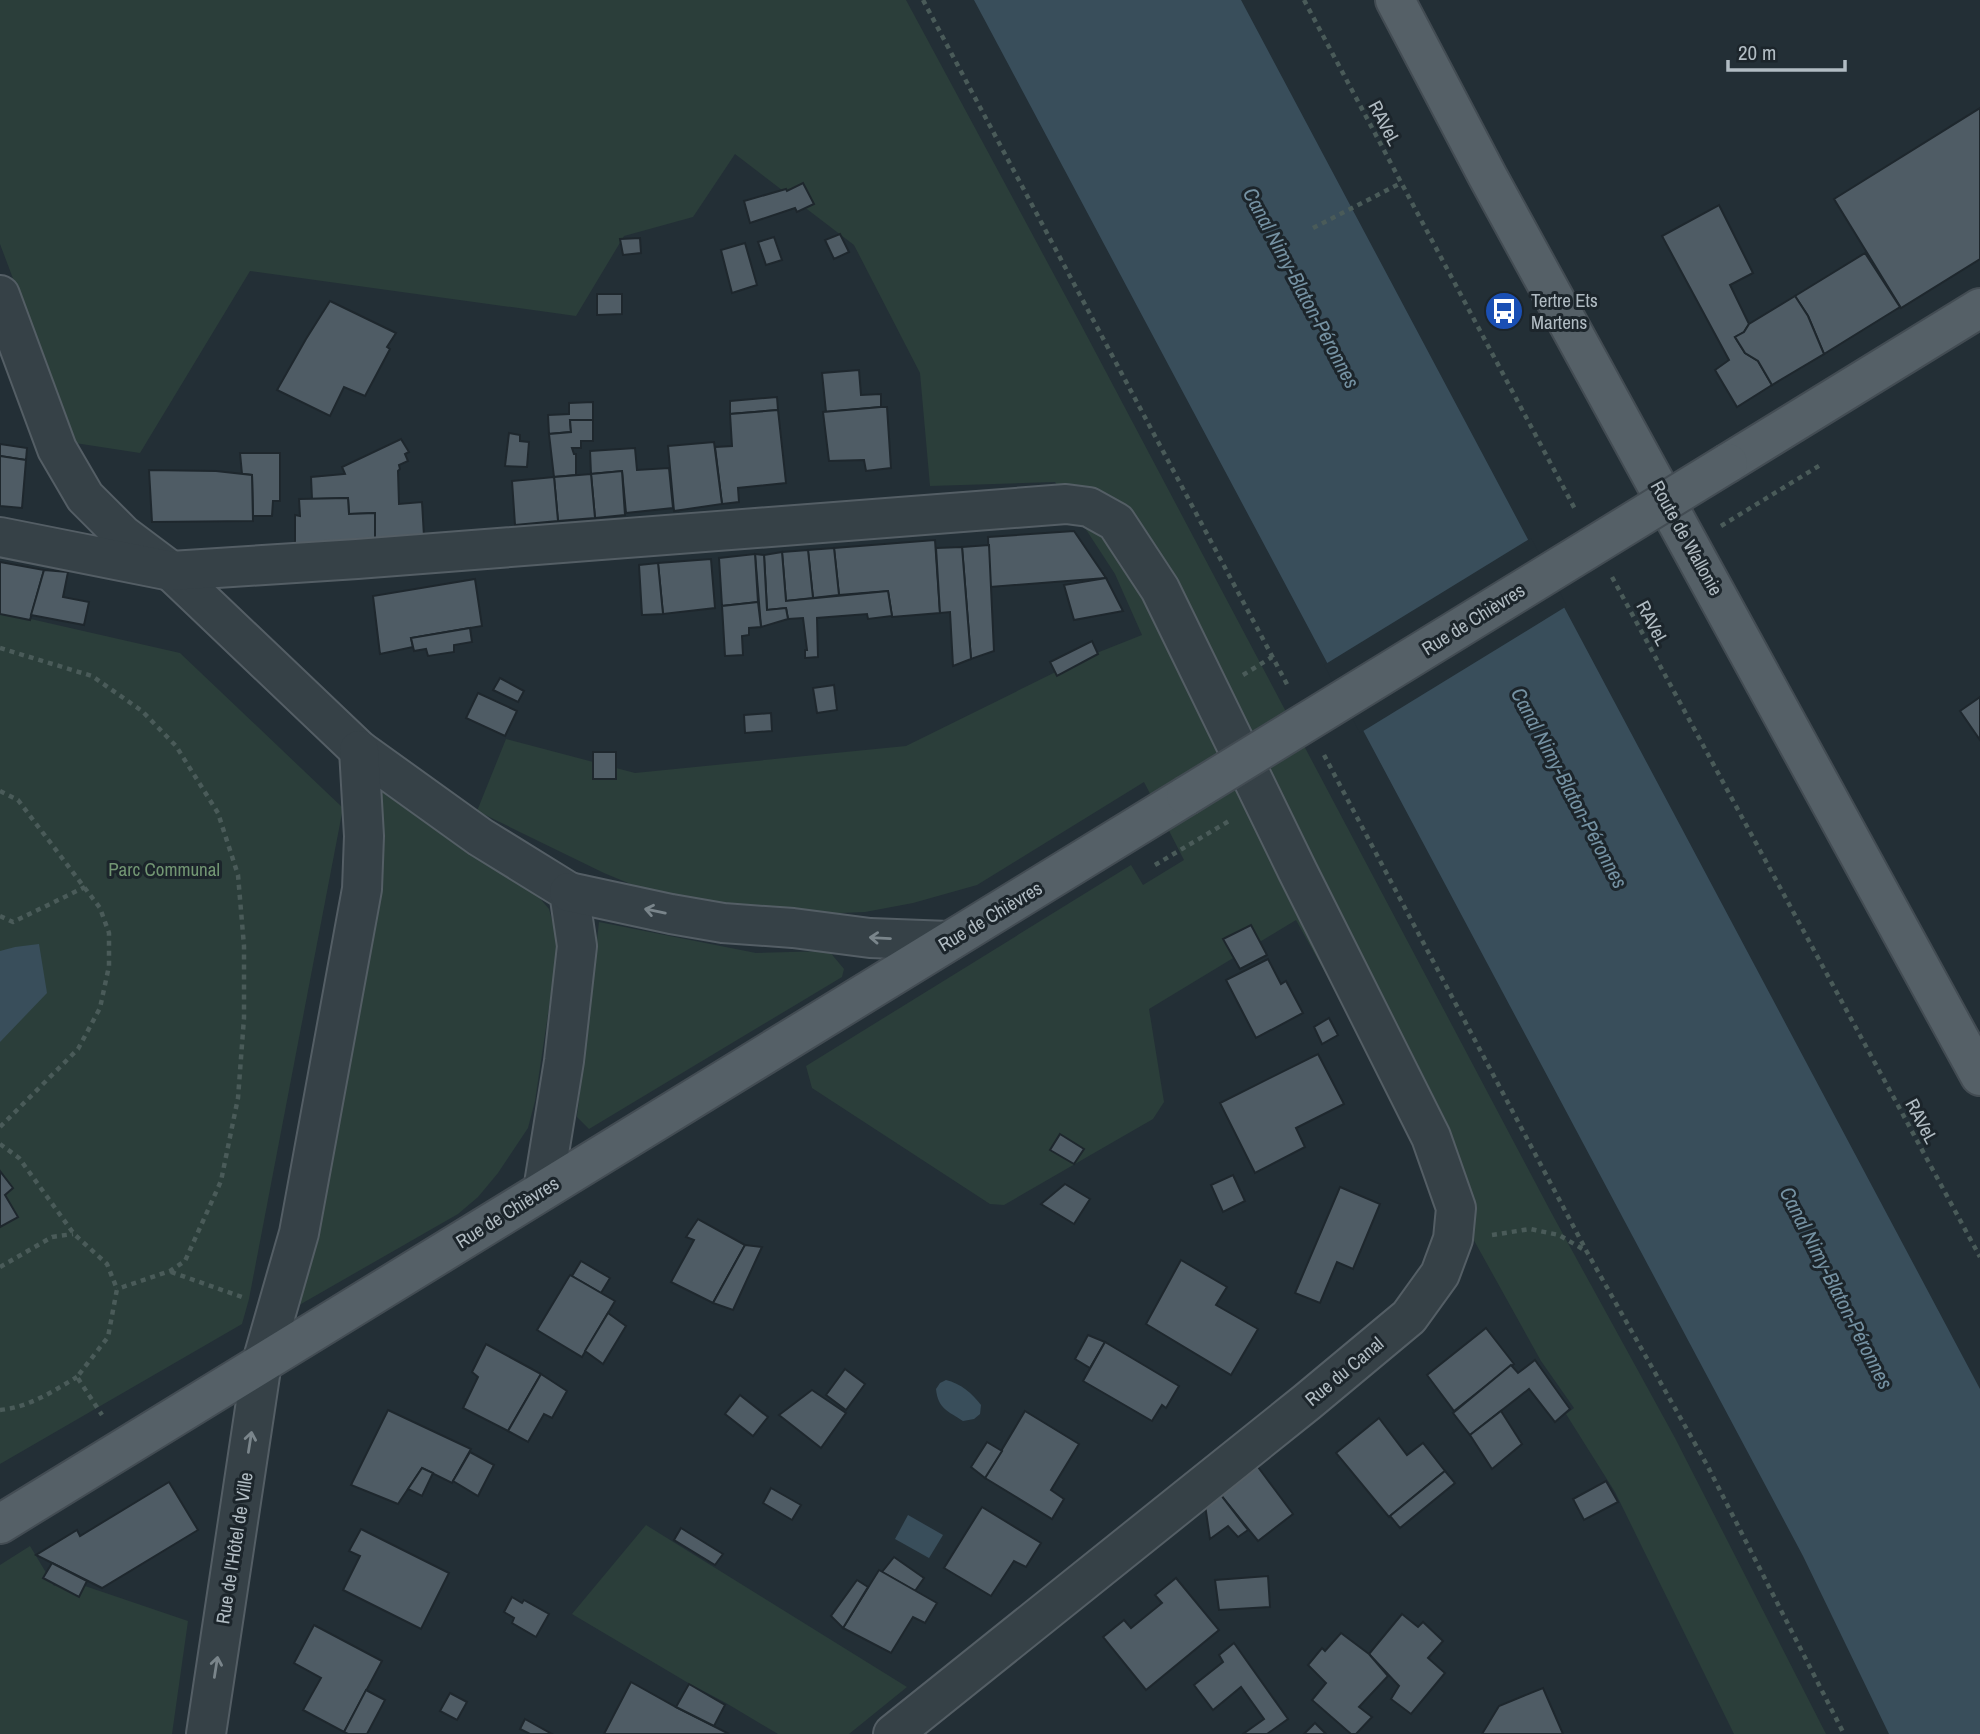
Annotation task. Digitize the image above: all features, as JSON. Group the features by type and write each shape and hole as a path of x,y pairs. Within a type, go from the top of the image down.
{"main road":[{"name":"Route de Wallonie","path":"1395,0 1488,177 1980,1076"},
{"name":"Rue de Chièvres","path":"0,1524 1980,308"}],"street":[{"path":"0,295 57,449 85,496 123,536 171,571 359,750 480,837 569,892 723,923 793,928 870,938 948,941"},
{"name":"Rue du Canal","path":"0,537 171,571 1066,504 1089,507 1116,522 1160,589 1431,1137 1456,1208 1453,1239 1440,1274 1409,1317 893,1734"},
{"name":"Rue de l'Hôtel de Ville","path":"206,1734 262,1362 299,1233 362,889 364,836 359,750"},
{"path":"543,1190 564,1061 577,946 569,892"}],"path":[{"path":"923,0 1292,693"},
{"name":"RAVeL","path":"1304,0 1579,516"},
{"path":"1313,228 1401,183"},
{"path":"1690,545 1822,464"},
{"name":"RAVeL","path":"1612,577 1980,1257"},
{"path":"0,648 92,676 142,711 176,746 218,813 238,876 244,946 244,1018 238,1098 221,1181 185,1261 170,1271 117,1289"},
{"path":"1324,754 1587,1252 1707,1465 1844,1734"},
{"path":"0,791 18,800 100,908 108,933 109,966 100,1008 78,1049 0,1127"},
{"path":"1161,862 1219,828"},
{"path":"0,916 13,922 85,887"},
{"path":"0,1144 19,1158 74,1234 107,1264 117,1289 108,1337 77,1377 45,1396 16,1408 0,1410"},
{"path":"1483,1236 1530,1229 1559,1235 1587,1252"},
{"path":"0,1267 52,1237 74,1234"},
{"path":"170,1271 278,1308"},
{"path":"77,1377 123,1448"}],"green space":[{"path":"0,0 906,0 1552,1214 1675,1438 1826,1734 1734,1734 1615,1492 1566,1414 1574,1408 1541,1361 1296,920 1149,1009 1164,1102 1153,1119 1004,1205 990,1204 812,1088 806,1066 1131,865 1143,885 1184,860 1144,782 977,885 913,903 865,912 817,914 664,898 604,873 477,811 506,739 635,773 906,746 1084,658 1142,635 1115,574 1055,482 930,486 920,373 854,245 735,154 693,217 624,236 576,316 250,271 140,453 75,443 0,244"},
{"name":"Parc Communal","path":"0,612 180,653 343,808 242,1324 0,1464"},
{"path":"369,780 532,889 549,909 557,954 535,1101 528,1128 498,1173 478,1197 458,1214 294,1308"},
{"path":"599,922 756,953 829,951 844,969 842,977 589,1129 577,1117"},
{"path":"646,1525 907,1687 849,1734 778,1734 572,1614"},
{"path":"30,1546 54,1586 77,1573 85,1586 188,1621 172,1734 0,1734 0,1565"}],"water":[{"name":"Canal Nimy-Blaton-Péronnes","path":"974,0 1241,0 1980,1389 1980,1734 1889,1734 1803,1556"},
{"path":"39,944 47,993 0,1042 0,951"},
{"path":"946,1380 961,1386 974,1397 981,1405 980,1414 974,1419 963,1421 945,1409 939,1401 936,1389"},
{"path":"908,1515 943,1535 929,1558 895,1539"}],"pier":[{"path":"1531,538 1567,606 1360,733 1324,665"}],"building":[{"path":"1980,108 1980,259 1901,308 1834,199"},
{"path":"803,183 814,204 797,212 795,208 750,223 744,201 786,189 787,191"},
{"path":"1719,205 1753,273 1730,285 1749,324 1744,332 1735,337 1745,353 1758,361 1772,385 1737,407 1715,370 1729,360 1662,236"},
{"path":"840,234 849,252 834,259 825,240"},
{"path":"774,237 782,260 766,265 758,242"},
{"path":"640,238 641,253 623,255 620,239"},
{"path":"745,243 757,285 732,293 721,250"},
{"path":"1865,253 1900,307 1824,354 1808,316 1795,296"},
{"path":"597,294 622,294 622,314 597,315"},
{"path":"1795,296 1808,316 1824,354 1772,385 1758,361 1745,353 1735,337 1744,332 1749,324"},
{"path":"330,301 396,333 365,396 344,387 330,416 277,390"},
{"path":"859,370 861,395 881,394 881,407 826,412 822,373"},
{"path":"777,397 778,410 730,414 730,401"},
{"path":"593,402 593,420 570,420 571,432 549,434 548,415 569,414 569,403"},
{"path":"887,407 891,468 866,471 864,460 829,461 823,412"},
{"path":"778,410 786,483 738,488 739,502 722,504 715,447 732,446 730,414"},
{"path":"570,420 593,420 593,441 581,441 581,448 572,448 576,454 576,475 554,477 549,434 571,432"},
{"path":"509,433 520,435 520,441 529,442 527,467 505,466"},
{"path":"401,439 409,452 405,454 408,461 399,465 399,504 422,502 424,536 375,542 375,513 349,514 348,498 312,499 311,477 345,474 342,467"},
{"path":"714,442 722,504 674,511 668,446"},
{"path":"0,444 27,448 26,460 0,456"},
{"path":"635,448 637,470 669,468 673,508 626,513 622,471 591,474 590,451"},
{"path":"240,453 280,453 280,501 273,501 272,516 253,516 252,475 242,474"},
{"path":"0,456 26,460 22,508 0,506"},
{"path":"149,470 216,471 252,475 253,521 152,522"},
{"path":"622,471 625,515 595,518 591,474"},
{"path":"591,474 595,518 558,521 554,477"},
{"path":"554,477 558,521 515,525 512,481"},
{"path":"348,498 349,514 375,513 375,542 295,546 295,515 300,516 299,499"},
{"path":"1074,531 1106,578 990,587 988,537"},
{"path":"935,540 940,613 892,617 888,591 839,595 834,548"},
{"path":"989,545 994,651 971,659 962,547"},
{"path":"962,547 971,659 953,666 950,612 940,613 936,548"},
{"path":"834,548 839,595 813,598 808,550"},
{"path":"808,550 813,598 786,601 782,552"},
{"path":"782,552 786,601 888,591 892,616 868,619 867,614 817,618 818,657 805,658 807,650 803,618 788,619 786,608 767,610 764,555"},
{"path":"755,554 764,555 767,610 786,608 788,619 761,627"},
{"path":"755,554 758,602 722,606 719,558"},
{"path":"711,559 715,608 663,614 658,563"},
{"path":"0,562 44,570 30,620 0,614"},
{"path":"658,563 663,614 642,615 639,565"},
{"path":"44,570 68,572 63,597 89,602 84,625 31,615"},
{"path":"1106,578 1123,611 1074,620 1064,585"},
{"path":"475,579 482,626 411,638 413,647 380,654 373,596"},
{"path":"758,602 761,627 749,628 749,635 742,636 743,655 725,656 722,606"},
{"path":"470,628 472,642 454,645 454,652 428,656 426,649 414,651 411,638"},
{"path":"1092,641 1098,654 1057,676 1050,662"},
{"path":"500,678 524,691 518,702 493,690"},
{"path":"834,685 837,710 817,713 813,688"},
{"path":"478,693 517,711 505,736 466,718"},
{"path":"1980,697 1980,740 1960,711"},
{"path":"771,713 772,731 745,733 744,715"},
{"path":"593,752 616,752 616,779 593,779"},
{"path":"1251,925 1267,955 1240,969 1223,939"},
{"path":"1268,959 1281,984 1286,981 1303,1013 1256,1038 1226,980"},
{"path":"1329,1018 1338,1035 1322,1044 1314,1027"},
{"path":"1318,1054 1344,1104 1296,1128 1305,1147 1255,1173 1220,1103"},
{"path":"1060,1134 1084,1149 1074,1164 1050,1150"},
{"path":"0,1171 13,1188 5,1195 18,1217 0,1227"},
{"path":"1233,1175 1245,1201 1223,1212 1211,1185"},
{"path":"1065,1184 1090,1199 1074,1224 1041,1204"},
{"path":"1340,1187 1380,1204 1353,1269 1337,1262 1320,1303 1295,1293"},
{"path":"698,1219 745,1245 713,1303 671,1282 694,1240 686,1237"},
{"path":"745,1245 762,1247 733,1310 713,1303"},
{"path":"1181,1260 1227,1287 1216,1305 1258,1329 1231,1375 1146,1324"},
{"path":"581,1261 610,1278 601,1293 572,1276"},
{"path":"570,1275 615,1301 582,1357 537,1330"},
{"path":"608,1313 626,1326 603,1364 585,1351"},
{"path":"1486,1328 1514,1364 1454,1411 1427,1375"},
{"path":"1088,1335 1105,1342 1090,1368 1075,1359"},
{"path":"1105,1342 1179,1386 1166,1408 1162,1405 1152,1421 1083,1381"},
{"path":"486,1344 541,1374 508,1431 463,1408 478,1377 472,1372"},
{"path":"1535,1360 1570,1409 1555,1422 1529,1389 1470,1435 1453,1413 1511,1365 1518,1373"},
{"path":"845,1369 865,1384 846,1410 826,1395"},
{"path":"541,1374 567,1391 552,1418 544,1414 528,1442 508,1431"},
{"path":"812,1390 846,1413 821,1448 779,1415"},
{"path":"740,1395 768,1417 753,1436 725,1414"},
{"path":"388,1410 471,1449 452,1483 422,1468 398,1504 351,1485"},
{"path":"1025,1411 1079,1444 1051,1490 1064,1499 1052,1519 985,1478"},
{"path":"1501,1411 1522,1444 1492,1469 1470,1435"},
{"path":"1379,1418 1407,1455 1423,1443 1445,1471 1389,1517 1336,1453"},
{"path":"987,1442 1002,1451 985,1478 971,1467"},
{"path":"470,1452 494,1465 478,1496 453,1481"},
{"path":"1255,1463 1293,1514 1258,1541 1220,1494"},
{"path":"422,1468 433,1473 422,1496 408,1489"},
{"path":"1445,1471 1455,1483 1400,1528 1390,1516"},
{"path":"1606,1481 1618,1502 1584,1520 1573,1499"},
{"path":"169,1482 198,1530 102,1588 36,1555 77,1530 80,1536"},
{"path":"771,1488 801,1505 792,1520 763,1503"},
{"path":"1220,1494 1248,1530 1238,1537 1228,1526 1210,1539 1205,1505"},
{"path":"982,1507 1041,1543 1026,1567 1014,1561 991,1596 944,1568"},
{"path":"681,1528 723,1554 715,1565 674,1540"},
{"path":"361,1529 449,1573 421,1629 343,1590 360,1556 349,1551"},
{"path":"894,1557 924,1578 915,1591 882,1572"},
{"path":"52,1563 87,1581 79,1597 43,1578"},
{"path":"879,1570 937,1603 925,1623 913,1617 891,1653 843,1628"},
{"path":"1268,1576 1270,1607 1219,1610 1215,1580"},
{"path":"1176,1578 1219,1630 1146,1690 1103,1637 1124,1620 1131,1628 1162,1603 1155,1595"},
{"path":"857,1580 868,1587 843,1628 831,1616"},
{"path":"512,1597 522,1603 524,1600 549,1614 536,1637 512,1623 514,1618 504,1612"},
{"path":"1402,1614 1418,1627 1423,1622 1443,1641 1428,1658 1445,1673 1411,1714 1391,1699 1399,1686 1369,1654"},
{"path":"314,1625 382,1661 344,1732 303,1710 321,1678 294,1663"},
{"path":"1341,1633 1369,1654 1388,1676 1359,1707 1372,1717 1356,1734 1351,1734 1312,1700 1326,1683 1308,1665 1322,1648 1325,1651"},
{"path":"1234,1643 1288,1719 1267,1734 1243,1734 1264,1719 1241,1687 1213,1710 1194,1685 1223,1662 1219,1655"},
{"path":"631,1682 676,1707 729,1734 604,1734"},
{"path":"689,1684 725,1705 714,1726 676,1707"},
{"path":"1543,1688 1563,1734 1482,1734 1499,1706"},
{"path":"366,1690 385,1700 367,1734 348,1734 344,1732"},
{"path":"450,1693 467,1702 457,1720 440,1711"},
{"path":"525,1719 552,1734 530,1734 520,1729"},
{"path":"1315,1723 1326,1734 1304,1734"}],"place":[{"name":"Tertre Ets Martens","path":"1504,311"}]}
